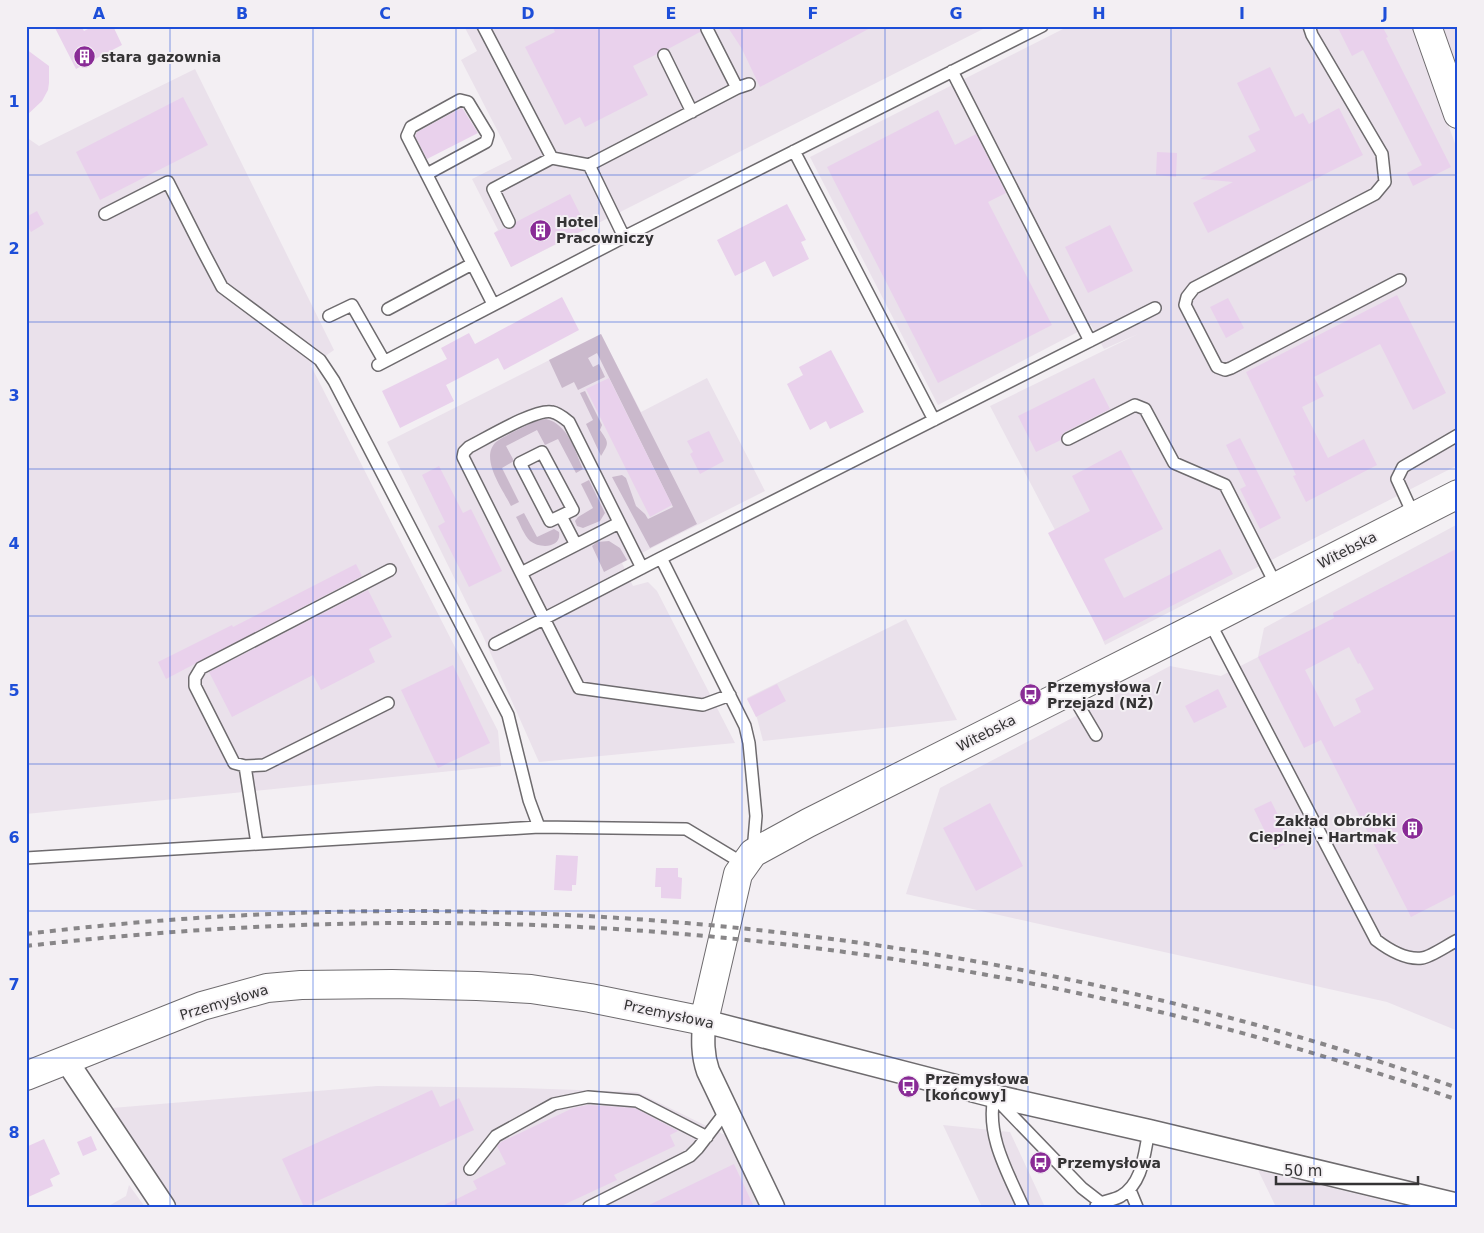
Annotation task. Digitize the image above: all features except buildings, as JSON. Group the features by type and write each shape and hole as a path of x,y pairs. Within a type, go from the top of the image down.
{"street":[{"path":"1427,26 1458,114"},
{"name":"Witebska","path":"749,858 808,823 1209,622 1458,494"},
{"path":"749,858 738,874 704,1021 702,1042 704,1060 708,1071 772,1207"},
{"name":"Przemysłowa","path":"26,1076 202,1006 267,988 300,985 402,984 531,989 590,998 704,1021 994,1096 1458,1205"},
{"path":"66,1060 164,1207"}],"lane":[{"path":"483,26 552,158"},
{"path":"329,316 352,305 381,363 624,237 1042,26"},
{"path":"1309,26 1312,35 1382,154 1384,182 1375,194 1194,288 1187,297 1185,305 1217,367 1225,370 1400,280"},
{"path":"706,29 736,88"},
{"path":"664,55 692,112"},
{"path":"952,71 1090,341"},
{"path":"509,222 492,190 552,158 589,165 736,88 749,84"},
{"path":"427,174 486,142 488,135 468,102 460,100 411,127 407,136 493,304"},
{"path":"794,151 934,420"},
{"path":"589,165 624,237"},
{"path":"105,214 168,182 202,251 222,286 320,360 334,381 508,715 530,800 540,827"},
{"path":"388,309 472,264"},
{"path":"495,644 1155,308"},
{"path":"1068,439 1135,405 1145,409 1174,463 1225,485 1277,587"},
{"path":"642,568 569,422 552,412 536,413 469,447 464,452 464,457 578,688 703,705 730,695"},
{"path":"1414,516 1397,479 1403,467 1458,435"},
{"path":"542,452 572,510 561,516 550,521 520,463 542,452"},
{"path":"561,516 576,544"},
{"path":"521,574 619,523"},
{"path":"26,858 540,827 686,829 749,858 756,816 749,743 745,726 661,558"},
{"path":"388,703 264,764 245,766 234,763 195,686 197,673 201,668 390,570"},
{"path":"1209,622 1376,940 1388,949 1403,956 1423,958 1458,940"},
{"path":"1070,691 1096,735"},
{"path":"245,766 257,844"},
{"path":"470,1169 496,1136 554,1104 588,1096 637,1101 707,1137"},
{"path":"994,1096 1097,1204 1111,1201 1130,1190 1137,1180 1142,1166 1149,1131"},
{"path":"994,1096 991,1110 992,1130 996,1148 1023,1207"},
{"path":"589,1207 690,1156 727,1110"},
{"path":"1130,1190 1137,1207"}],"shaded area":[{"path":"464,26 989,26 511,267 494,233 498,230 472,179 512,159 461,60 477,51"},
{"path":"1069,26 1413,26 1458,152 1458,465 1105,645 1055,530 990,406 1138,334 1104,349 1091,325 938,405 810,157"},
{"path":"1442,26 1458,26 1458,70"},
{"path":"195,69 334,350 311,366 498,731 501,766 26,814 26,137 39,146"},
{"path":"601,334 641,412 707,378 765,491 622,563 633,586 648,582 657,591 735,743 539,762 482,634 387,442"},
{"path":"601,334 697,524 650,548 612,477 622,475 626,478 636,506 648,519 673,507 597,353 588,358 593,367 599,364 605,377 578,390 574,382 562,388 549,360"},
{"path":"585,391 602,425 600,430 607,442 601,456 586,424 593,420 580,393"},
{"path":"546,419 560,426 565,432 574,447 583,469 576,473 558,439 545,445 537,430 506,446 514,461 502,468 519,502 511,506 494,474 491,465 491,449 496,442 513,432 534,422"},
{"path":"589,480 605,513 600,521 583,528 577,526 575,521 593,508 581,484"},
{"path":"524,513 537,537 554,529 559,532 557,541 549,546 544,546 530,541 516,517"},
{"path":"1458,524 1458,1031 1387,1002 906,894 940,788 1170,666 1221,676 1258,657 1264,628"},
{"path":"609,541 620,548 627,560 604,572 592,546 597,542"},
{"path":"906,619 957,720 763,741 757,718 747,698"},
{"path":"377,1086 637,1092 729,1137 762,1207 178,1207 112,1108"},
{"path":"943,1125 1010,1132 1045,1207 982,1207"},
{"path":"1258,1170 1390,1202 1411,1207 1276,1207"},
{"path":"129,1185 145,1207 107,1207 126,1196"}],"railway":[{"path":"26,934 206,917 387,911 569,915 751,929 931,954 1110,988 1285,1033 1458,1088"},
{"path":"26,946 182,931 389,923 570,927 700,935 828,950 957,969 1084,994 1210,1025 1335,1060 1458,1100"}],"place":[{"name":"stara gazownia","path":"85,57"},
{"name":"Hotel Pracowniczy","path":"540,230"},
{"name":"Przemysłowa / Przejazd (NŻ)","path":"1031,695"},
{"name":"Zakład Obróbki Cieplnej - Hartmak","path":"1412,829"},
{"name":"Przemysłowa [końcowy]","path":"909,1087"},
{"name":"Przemysłowa","path":"1041,1163"}]}
